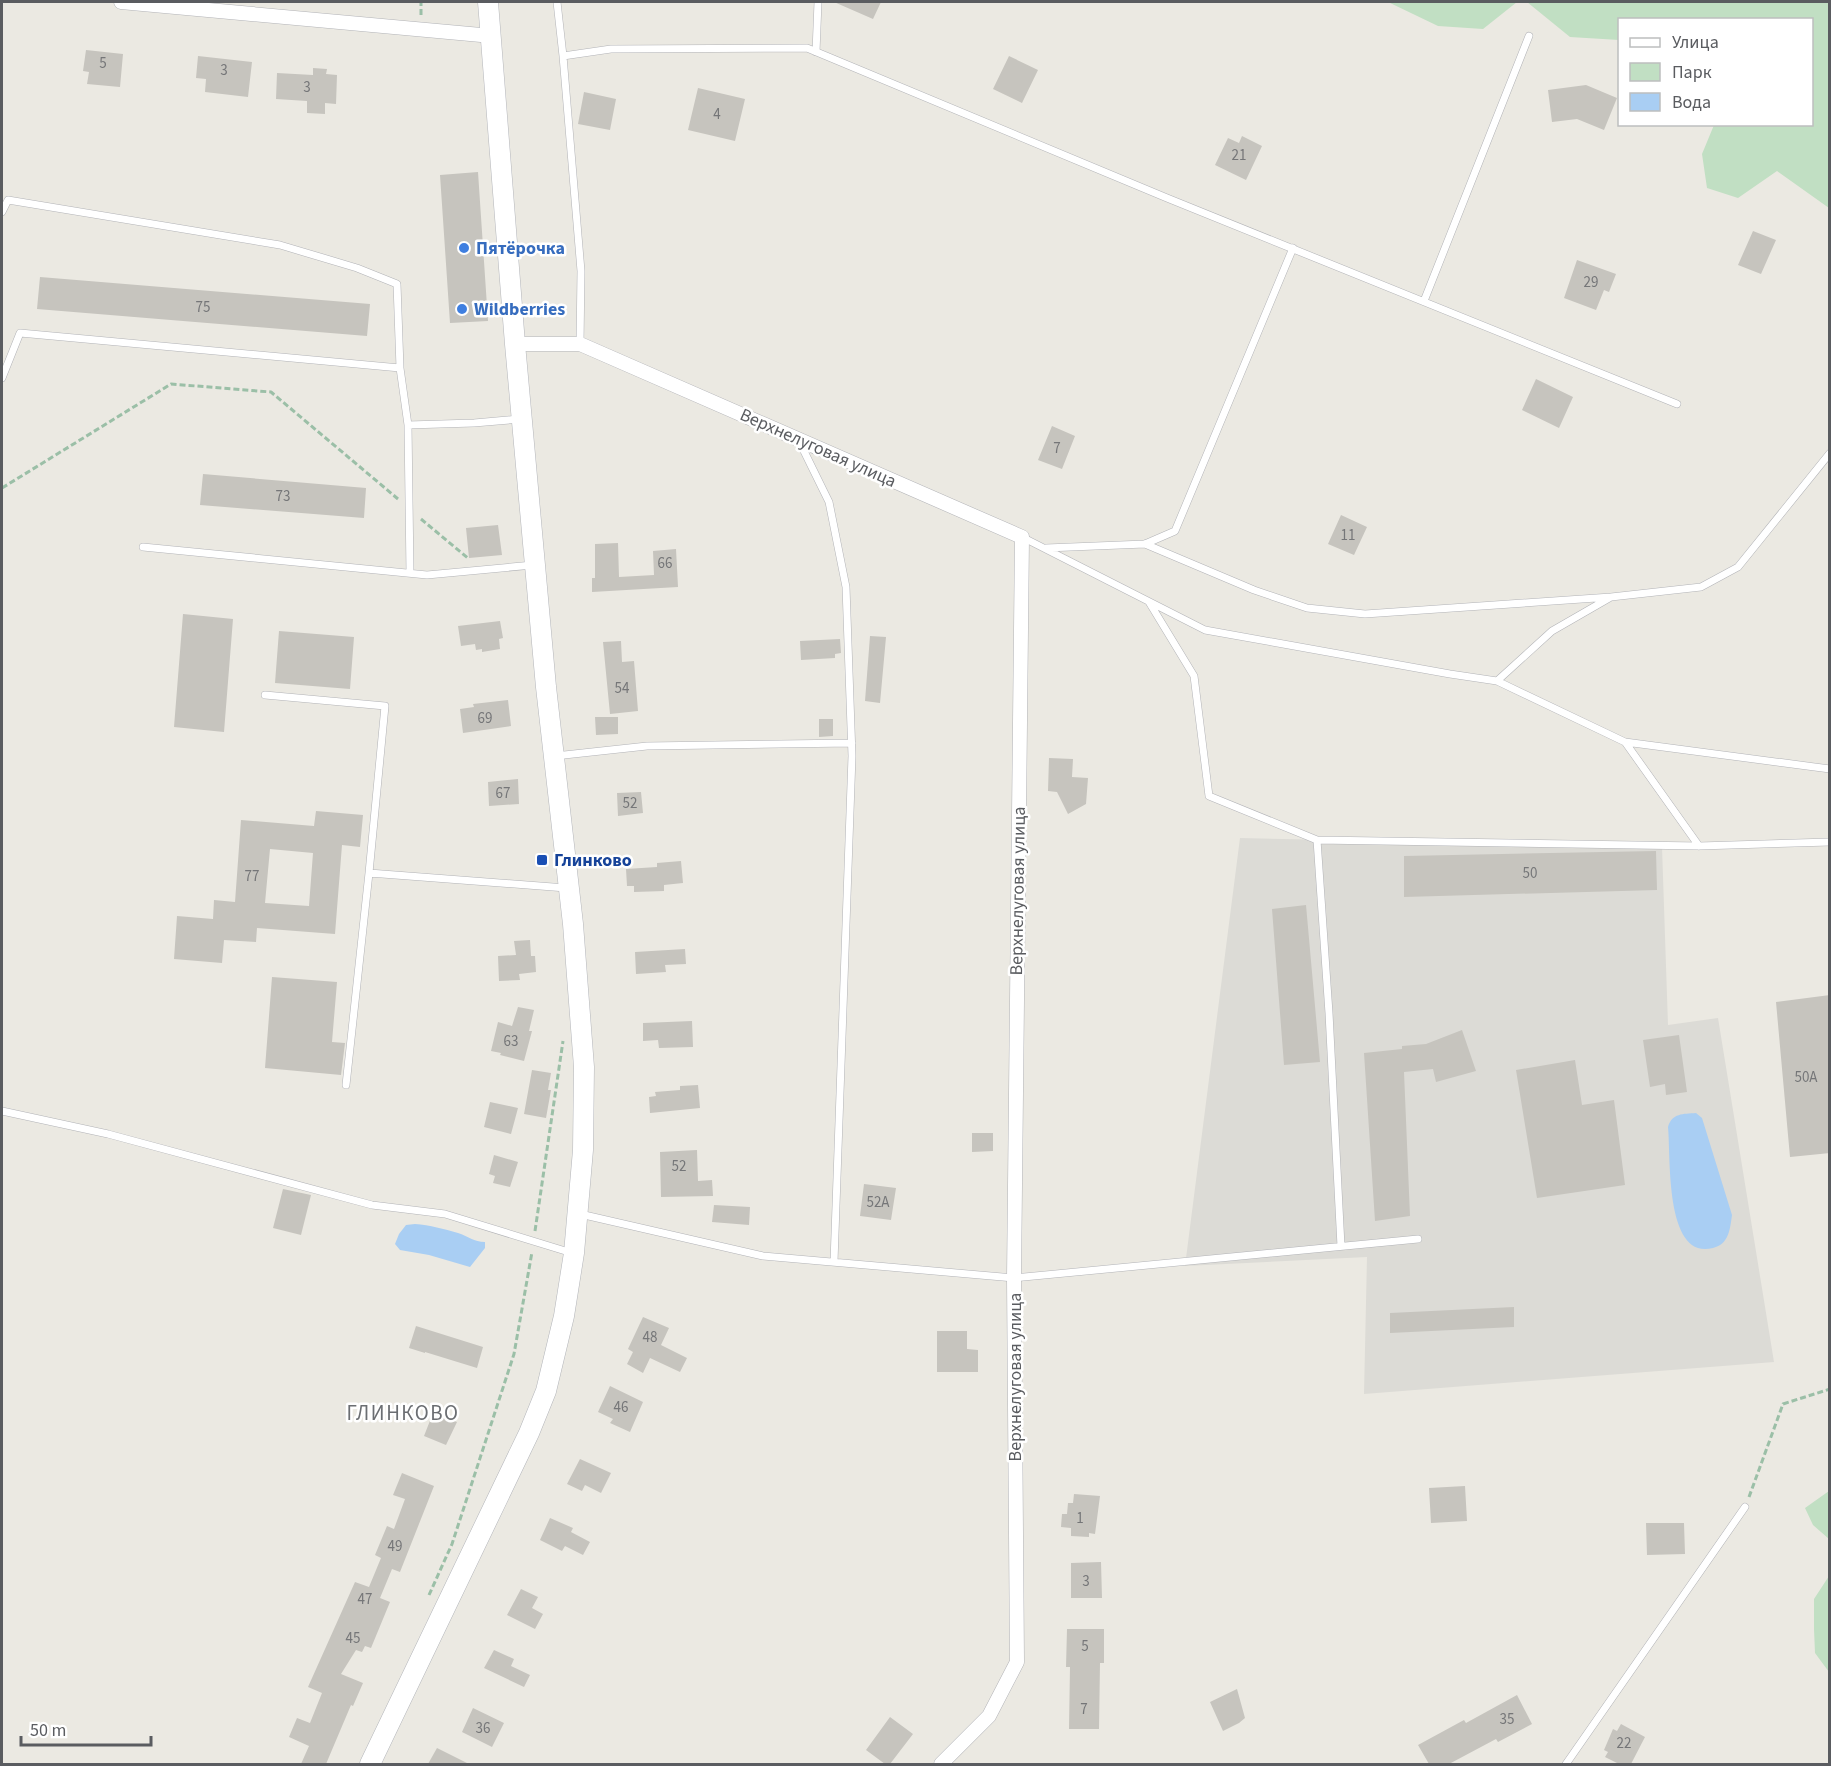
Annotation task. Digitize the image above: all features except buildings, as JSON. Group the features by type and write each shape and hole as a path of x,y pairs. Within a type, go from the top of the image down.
{"main road":[{"path":"370,1764 529,1433 546,1391 564,1316 574,1253 583,1150 584,1067 573,924 546,687 515,344 488,2"}],"street":[{"path":"122,2 492,36"},
{"name":"Верхнелуговая улица","path":"515,344 580,344 1022,537 1014,1278 1017,1662 989,1716 941,1764"}],"lane":[{"path":"557,2 581,271 580,344"},
{"path":"816,52 818,2"},
{"path":"1424,301 1529,36"},
{"path":"563,56 611,49 807,48 1677,404"},
{"path":"2,212 5,200 280,245 357,268 398,284 400,368 408,424 410,573"},
{"path":"1044,548 1145,544 1175,531 1293,248"},
{"path":"2,378 20,333 400,368"},
{"path":"408,424 474,423 523,419"},
{"path":"797,439 829,502 846,587 852,743 834,1262"},
{"path":"1145,544 1254,590 1307,608 1365,614 1611,597 1701,587 1738,567 1830,453"},
{"path":"1022,537 1205,630 1497,681 1625,742 1830,769"},
{"path":"143,547 427,575 536,565"},
{"path":"1497,681 1552,631 1611,597"},
{"path":"1149,601 1194,676 1209,796 1317,840 1699,846 1830,842"},
{"path":"265,695 385,706 346,1085"},
{"path":"1625,742 1699,846"},
{"path":"555,756 647,746 852,743"},
{"path":"1317,840 1341,1246"},
{"path":"369,873 569,889"},
{"path":"2,1111 108,1134 372,1205 445,1214 574,1253"},
{"path":"577,1213 763,1256 1014,1278 1418,1239"},
{"path":"1566,1764 1745,1507"}],"path":[{"path":"2,488 171,384 270,392 482,570"},
{"path":"428,1596 452,1544 514,1354 534,1241 564,1034"},
{"path":"1745,1507 1783,1404 1830,1389"}],"shaded area":[{"path":"1240,838 1662,847 1668,1025 1718,1018 1774,1362 1364,1394 1367,1257 1185,1266"}],"green space":[{"path":"1388,2 1517,2 1483,29 1438,26"},
{"path":"1527,2 1829,2 1829,208 1777,171 1738,198 1707,188 1702,154 1714,126 1813,126 1813,18 1618,18 1618,40 1570,37"},
{"path":"1829,1491 1829,1539 1813,1525 1805,1508"},
{"path":"1829,1576 1829,1672 1815,1653 1814,1599"}],"water":[{"path":"1696,1113 1702,1118 1732,1215 1726,1239 1713,1248 1697,1248 1686,1239 1678,1223 1673,1203 1668,1127 1675,1117"},
{"path":"415,1224 462,1234 485,1242 485,1248 470,1267 429,1255 400,1250 395,1244 399,1234 406,1225"}],"place":[{"name":"Пятёрочка","path":"464,248"},
{"name":"Wildberries","path":"462,309"},
{"name":"Глинково","path":"542,860"}],"district":[{"name":"ГЛИНКОВО","path":"403,1413"}]}
